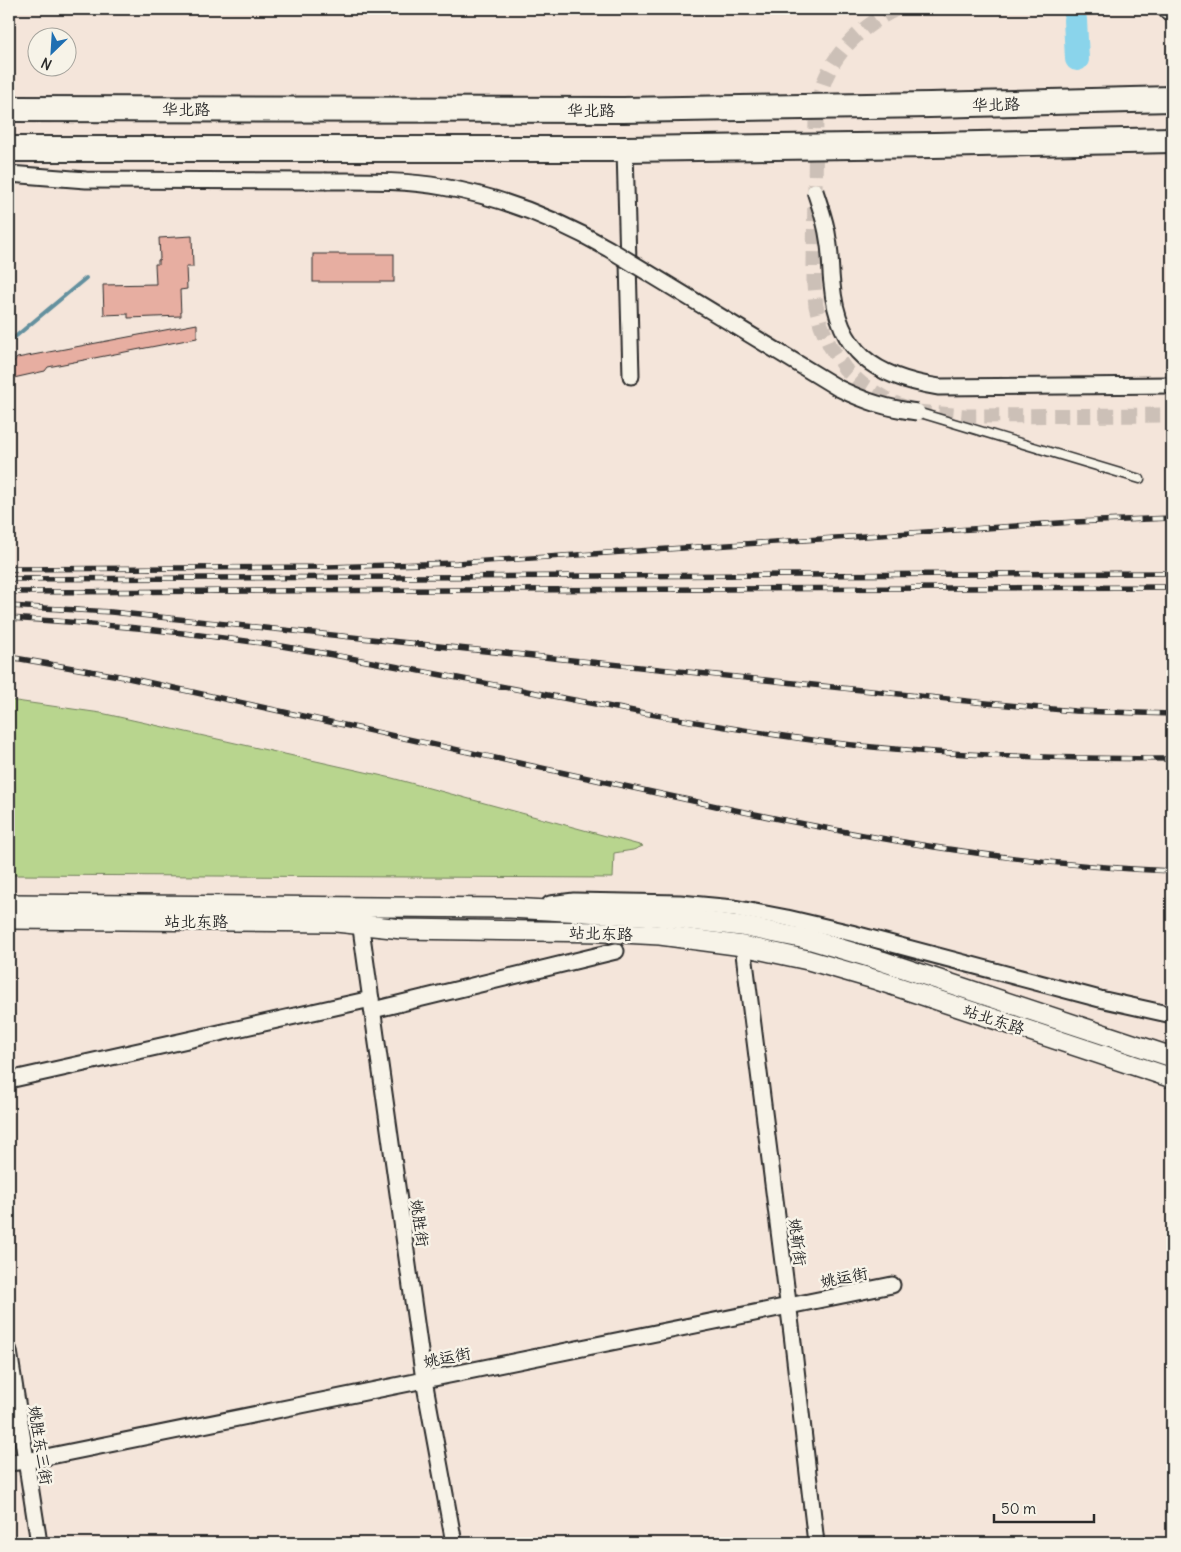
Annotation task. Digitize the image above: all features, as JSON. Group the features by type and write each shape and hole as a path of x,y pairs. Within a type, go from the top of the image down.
{"highway":[{"name":"华北路","path":"9,109 623,110 1172,100"},
{"path":"9,148 625,149 934,146 1172,140"}],"street":[{"path":"625,149 631,376"},
{"path":"9,174 86,180 384,181 442,187 472,193 536,212 602,244 838,388 862,400 889,408 917,412"},
{"path":"815,191 828,238 832,285 836,308 843,329 853,346 866,360 884,372 910,382 939,387 1172,385"},
{"path":"510,908 574,901 680,903 743,910 851,933 1100,1000 1172,1015"},
{"name":"站北东路","path":"9,904 359,916 510,908 657,916 742,926 811,940 916,972 1172,1057"},
{"name":"站北东路","path":"9,919 336,922 359,916 402,929 558,931 650,935 743,946 808,960 877,980 1172,1078"},
{"name":"姚胜街","path":"359,916 424,1380 454,1543"},
{"name":"姚靳街","path":"743,946 816,1543"},
{"path":"9,1080 372,1005 616,951"},
{"name":"姚运街","path":"9,1463 892,1285"},
{"name":"姚胜东三街","path":"9,1351 39,1543"}],"lane":[{"path":"917,412 1140,479"}],"green space":[{"path":"9,700 101,713 392,778 643,846 633,850 614,853 613,878 9,875"}],"building":[{"path":"192,236 193,267 186,267 187,289 180,290 181,316 128,318 128,314 104,315 103,285 156,284 155,264 158,264 160,259 159,238"},
{"path":"313,254 394,254 394,282 313,282"},
{"path":"197,324 197,338 48,367 45,371 9,379 9,367 17,358"}],"waterway":[{"path":"1075,20 1077,59"},
{"path":"9,342 86,278"}],"tunnel":[{"path":"896,9 873,22 843,50 828,73 819,98 817,111 814,262 816,306 821,325 830,346 845,369 863,385 889,401 917,412 965,416 1172,415"}],"railway":[{"path":"9,569 327,567 457,563 1075,522 1172,518"},
{"path":"9,579 1172,573"},
{"path":"9,592 1172,587"},
{"path":"9,606 111,612 986,703 1075,711 1172,714"},
{"path":"9,618 142,628 275,645 671,718 850,745 942,753 1172,759"},
{"path":"9,657 119,676 829,829 943,848 1057,863 1172,871"}]}
